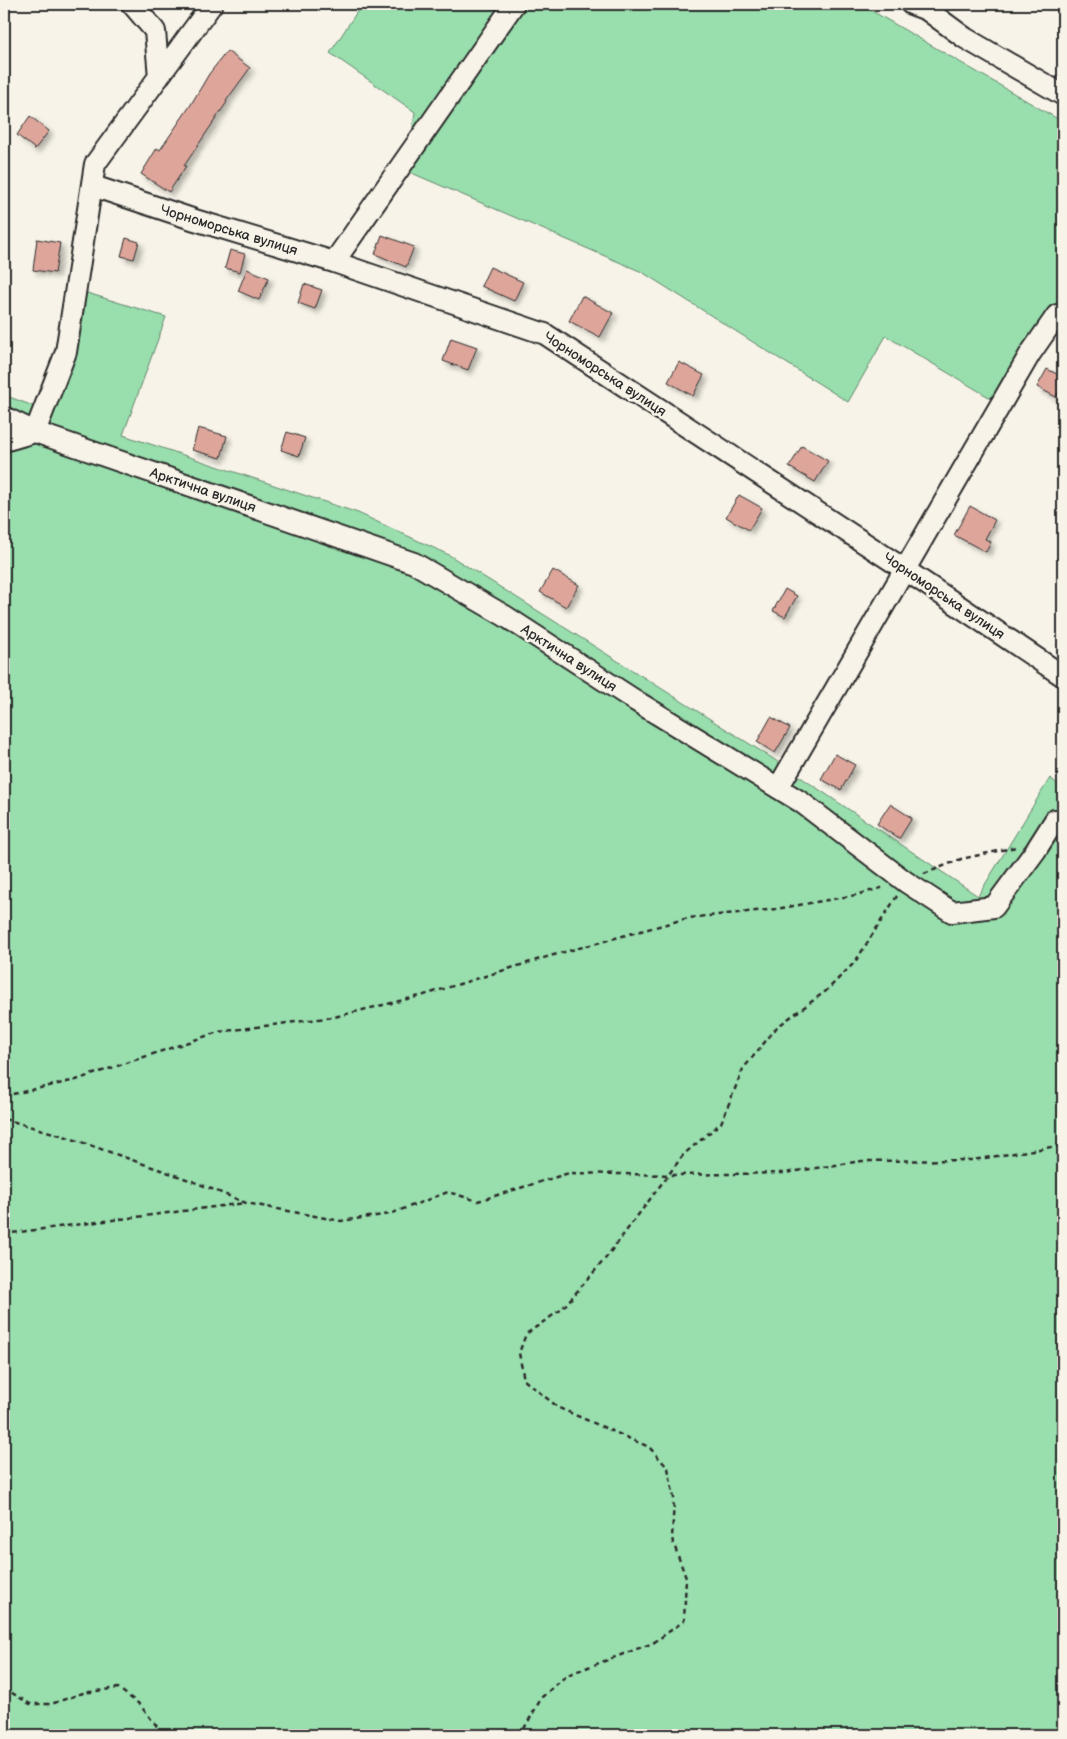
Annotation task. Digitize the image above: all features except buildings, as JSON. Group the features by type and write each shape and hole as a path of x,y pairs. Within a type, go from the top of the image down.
{"lane":[{"path":"132,4 156,31 158,77"},
{"path":"4,441 35,432 66,352 95,164 212,4"},
{"path":"334,262 514,4"},
{"path":"910,4 927,10 965,38 1063,95"},
{"name":"Чорноморська вулиця","path":"93,186 195,220 334,262 545,334 904,569 1063,676"},
{"path":"778,788 1030,354 1061,312"},
{"name":"Арктична вулиця","path":"4,417 35,432 414,563 504,616 636,701 801,802 906,882 952,912 994,907 1060,815"}],"path":[{"path":"4,1096 76,1080 218,1032 334,1016 424,995 550,956 688,918 785,907 856,895 906,882 961,860 1040,842"},
{"path":"518,1735 521,1734 542,1697 567,1675 653,1643 684,1621 686,1578 672,1539 674,1498 668,1468 649,1447 559,1408 524,1380 519,1353 526,1334 562,1310 605,1260 684,1154 721,1123 743,1070 776,1027 826,992 855,962 906,882"},
{"path":"4,1119 64,1136 192,1180 246,1203 341,1221 390,1214 448,1192 478,1201 569,1173 668,1175 784,1173 862,1161 973,1160 1063,1145"},
{"path":"4,1234 246,1203"},
{"path":"4,1688 30,1704 52,1704 82,1693 118,1688 139,1704 164,1735"}],"green space":[{"path":"362,4 860,4 1063,122 1063,312 1009,409 886,336 848,402 642,272 407,171 415,112 330,53"},
{"path":"84,292 166,317 123,435 358,513 449,555 772,758 978,896 1050,778 1063,788 1063,1735 4,1735 4,395 36,407"}]}
